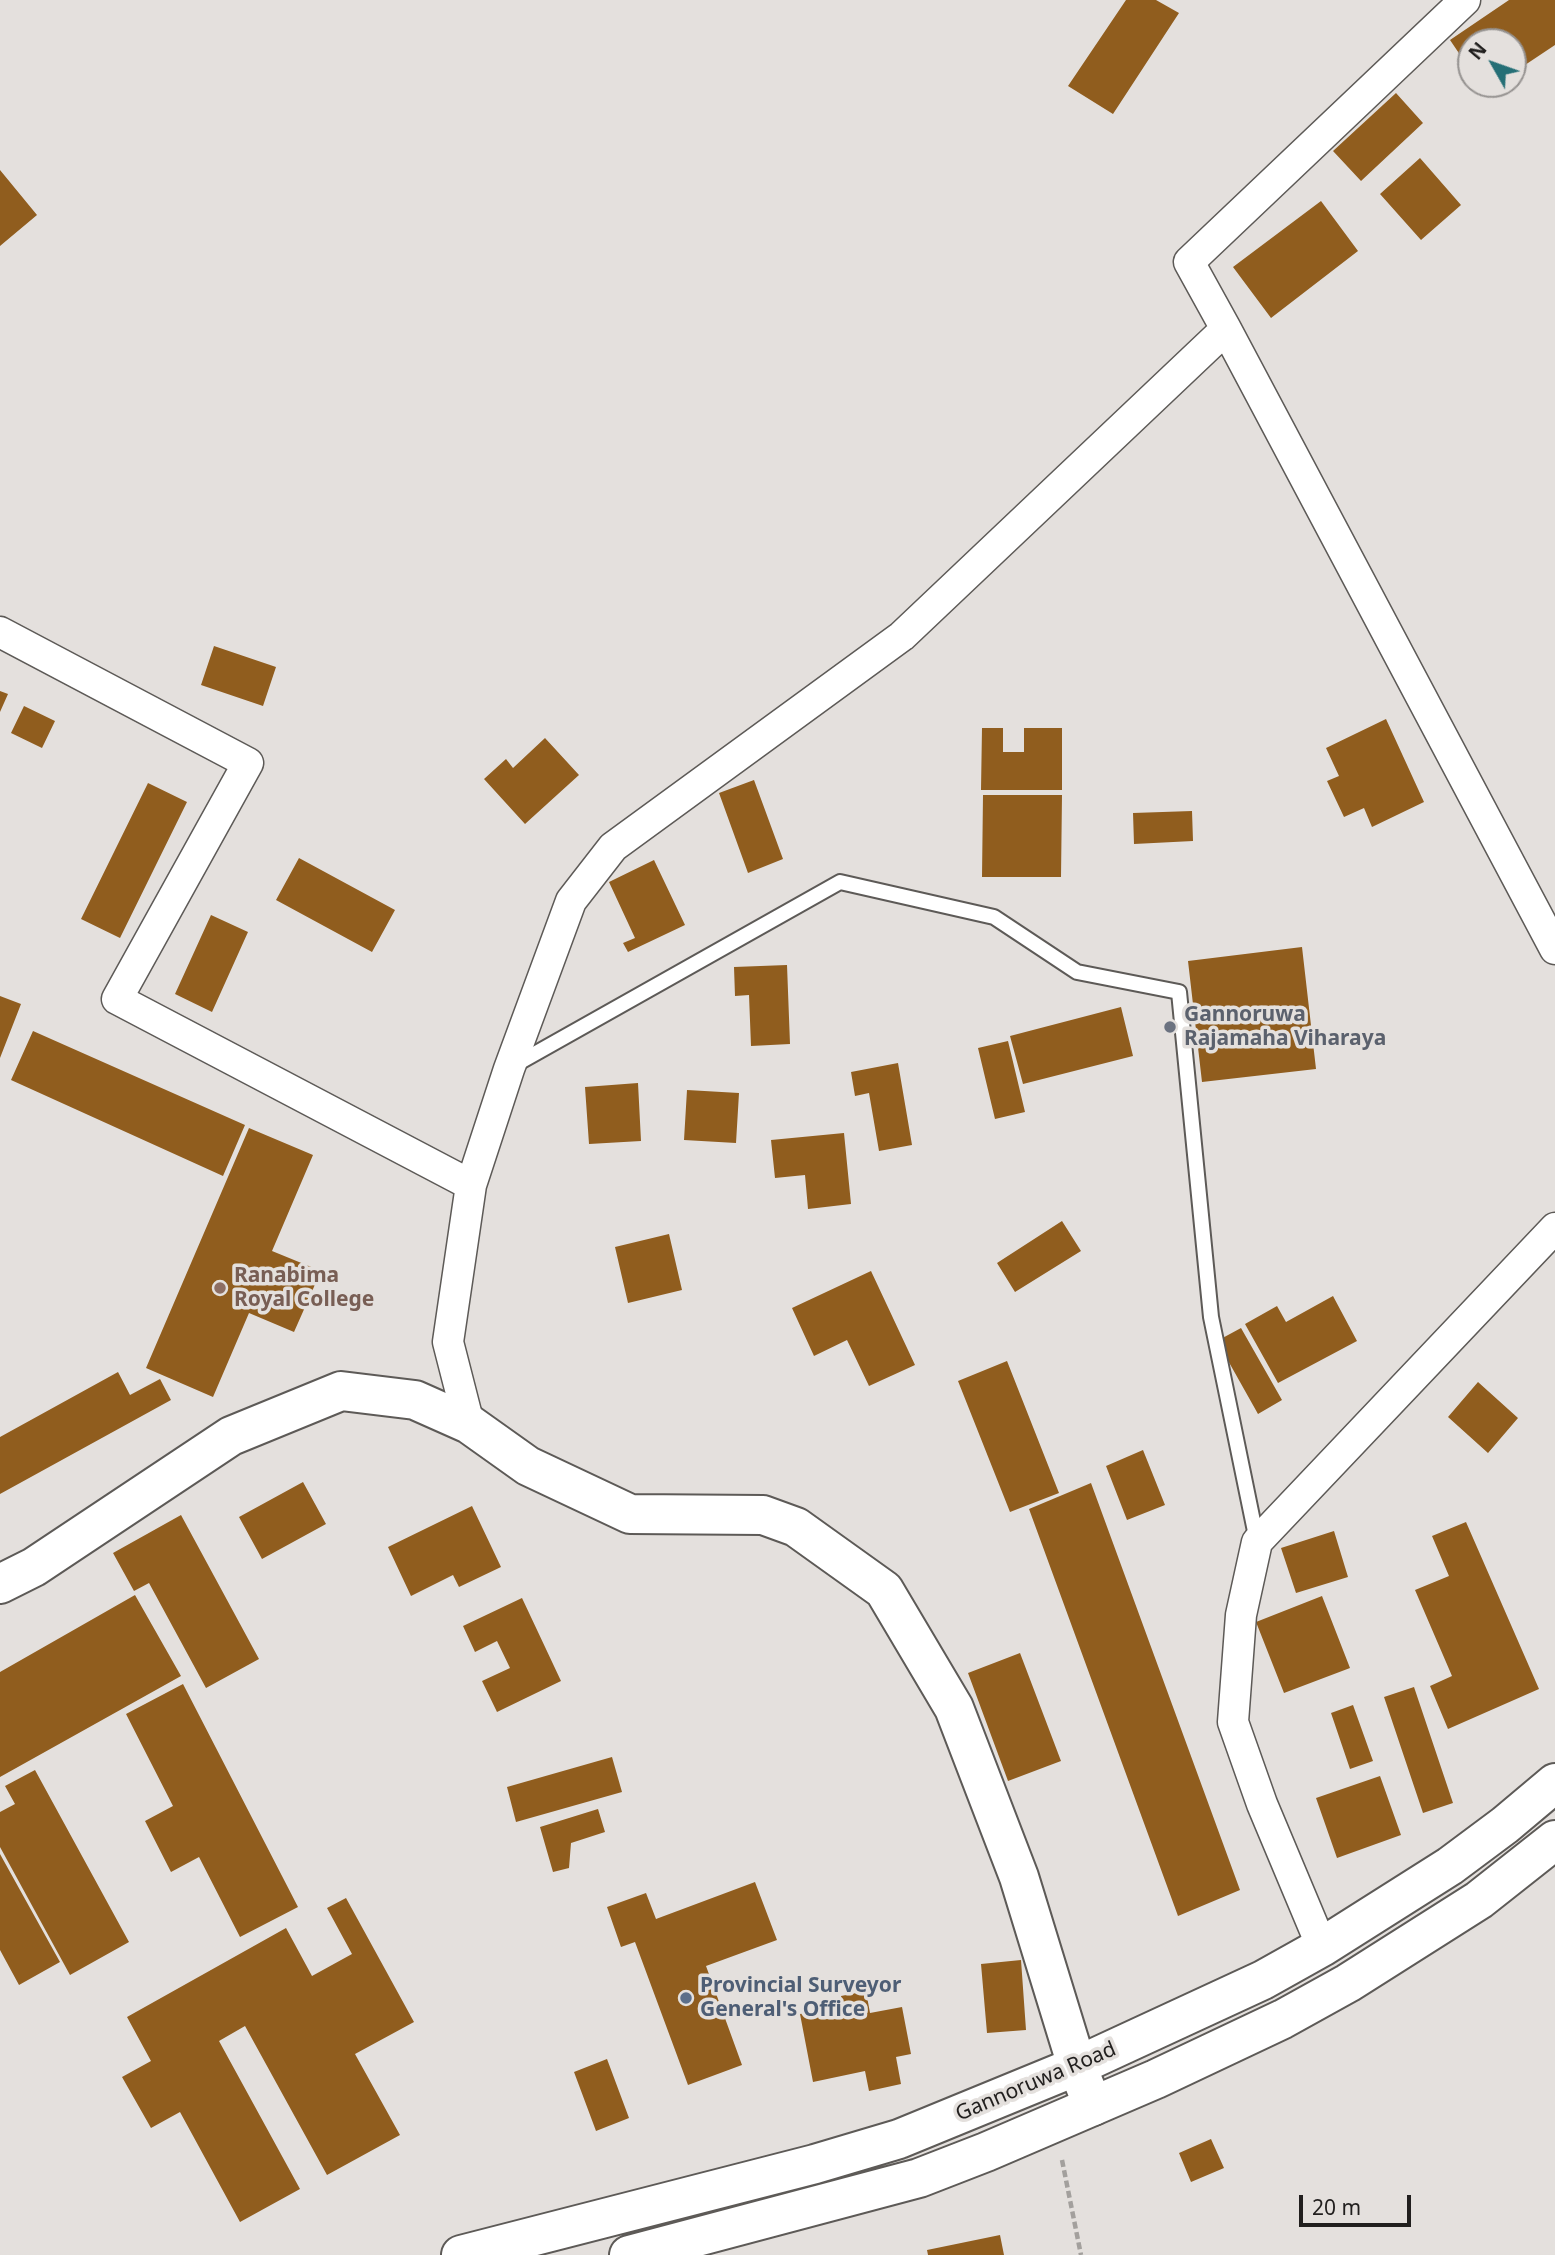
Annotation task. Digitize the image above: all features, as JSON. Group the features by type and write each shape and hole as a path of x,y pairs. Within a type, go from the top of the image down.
{"main road":[{"path":"0,1584 34,1567 231,1436 341,1391 415,1399 469,1424 528,1466 630,1514 763,1516 796,1527 884,1590 954,1708 1018,1877 1077,2066 1093,2106"},
{"name":"Gannoruwa Road","path":"461,2255 815,2164 899,2139 1077,2066 1263,1980 1322,1947 1450,1866 1555,1783"},
{"path":"629,2255 919,2178 1219,2050 1348,1983 1479,1900 1555,1840"}],"street":[{"path":"1465,0 1189,262 1555,949"},
{"path":"469,1424 448,1342 471,1185 509,1069 571,901 613,847 902,636 1226,329"},
{"path":"0,632 248,762 117,999 471,1185"},
{"path":"1322,1947 1262,1804 1233,1722 1241,1615 1257,1542 1555,1228"}],"lane":[{"path":"509,1069 840,882 994,917 1077,972 1179,992 1211,1317 1257,1542"}],"path":[{"path":"1070,2196 1081,2255"}],"building":[{"path":"1126,0 1156,0 1179,13 1113,114 1068,86"},
{"path":"1509,0 1555,0 1555,45 1527,64 1527,28 1468,28"},
{"path":"1457,35 1457,50 1450,40"},
{"path":"1396,93 1423,123 1361,181 1333,151"},
{"path":"1420,158 1461,205 1421,240 1380,194"},
{"path":"0,170 37,215 0,246"},
{"path":"1321,201 1358,251 1271,318 1233,267"},
{"path":"214,646 276,667 263,706 201,685"},
{"path":"0,691 8,694 0,712"},
{"path":"24,706 55,721 42,748 11,733"},
{"path":"1386,719 1424,802 1372,827 1364,808 1344,817 1327,781 1339,776 1326,748"},
{"path":"982,728 1003,728 1003,752 1024,752 1024,728 1062,728 1062,790 981,790"},
{"path":"545,738 579,775 525,824 484,779 506,759 513,768"},
{"path":"754,780 783,859 748,873 719,793"},
{"path":"148,783 187,802 120,938 81,919"},
{"path":"983,795 1062,795 1061,877 982,877"},
{"path":"1192,811 1193,841 1134,844 1133,813"},
{"path":"299,858 395,910 372,952 276,900"},
{"path":"654,860 685,925 628,952 623,943 635,938 609,882"},
{"path":"211,915 248,932 212,1012 175,994"},
{"path":"1302,947 1316,1069 1202,1082 1188,961"},
{"path":"787,965 790,1044 751,1046 749,995 735,996 734,967"},
{"path":"0,996 21,1004 0,1058"},
{"path":"1121,1007 1133,1056 1023,1084 1010,1036"},
{"path":"33,1031 245,1125 223,1176 11,1080"},
{"path":"1008,1041 1025,1112 995,1119 978,1048"},
{"path":"898,1063 912,1145 879,1151 869,1093 855,1096 851,1072"},
{"path":"638,1083 641,1141 589,1144 585,1087"},
{"path":"687,1090 739,1093 736,1143 684,1140"},
{"path":"249,1128 313,1155 272,1251 321,1271 294,1332 249,1313 213,1397 146,1368"},
{"path":"844,1133 851,1204 808,1209 805,1175 775,1178 771,1140"},
{"path":"1062,1221 1081,1251 1015,1292 997,1263"},
{"path":"669,1234 682,1290 628,1303 615,1247"},
{"path":"871,1271 915,1365 869,1386 847,1340 814,1356 792,1308"},
{"path":"1333,1296 1357,1341 1278,1383 1245,1324 1277,1306 1286,1322"},
{"path":"1241,1328 1282,1400 1258,1414 1217,1341"},
{"path":"1007,1361 1059,1493 1010,1512 958,1381"},
{"path":"118,1372 130,1395 160,1379 171,1400 0,1494 0,1437"},
{"path":"1478,1382 1518,1418 1488,1453 1448,1417"},
{"path":"1143,1450 1165,1505 1127,1520 1106,1466"},
{"path":"303,1482 326,1524 262,1559 239,1517"},
{"path":"1091,1483 1240,1890 1178,1916 1029,1509"},
{"path":"472,1506 501,1567 459,1587 453,1575 411,1596 388,1547"},
{"path":"181,1515 259,1659 206,1688 149,1583 134,1591 113,1553"},
{"path":"1466,1522 1539,1689 1448,1729 1430,1686 1452,1676 1415,1590 1449,1576 1432,1536"},
{"path":"1334,1531 1348,1577 1296,1593 1281,1548"},
{"path":"135,1595 181,1676 0,1777 0,1672"},
{"path":"1322,1596 1350,1668 1284,1693 1256,1622"},
{"path":"522,1598 561,1681 497,1712 482,1681 510,1668 497,1641 475,1652 463,1626"},
{"path":"1020,1653 1061,1761 1008,1781 968,1673"},
{"path":"183,1684 298,1907 240,1937 199,1857 171,1872 145,1821 173,1806 126,1714"},
{"path":"1414,1687 1453,1803 1423,1813 1384,1697"},
{"path":"1353,1705 1373,1761 1350,1769 1331,1713"},
{"path":"612,1757 622,1792 516,1822 507,1787"},
{"path":"35,1770 129,1942 70,1975 0,1847 0,1812 15,1804 5,1786"},
{"path":"1380,1776 1401,1835 1337,1858 1316,1798"},
{"path":"598,1809 605,1832 571,1843 569,1868 553,1872 540,1827"},
{"path":"0,1854 60,1962 19,1985 0,1950"},
{"name":"Provincial Surveyor General's Office","path":"755,1882 777,1940 706,1966 742,2065 688,2085 635,1942 621,1947 607,1907 646,1893 656,1919"},
{"path":"346,1898 414,2022 355,2054 400,2135 327,2175 245,2026 219,2041 300,2189 240,2222 180,2112 151,2128 122,2077 151,2061 127,2017 286,1928 312,1976 352,1954 327,1908"},
{"path":"1021,1960 1026,2030 987,2033 981,1964"},
{"path":"866,1991 870,2013 902,2007 911,2054 896,2057 901,2084 869,2091 865,2071 813,2082 800,2014 843,2006 841,1996"},
{"path":"607,2059 629,2118 596,2131 574,2072"},
{"path":"1211,2139 1224,2168 1191,2182 1179,2153"},
{"path":"1000,2235 1004,2255 928,2255 927,2250"}],"place":[{"name":"Gannoruwa Rajamaha Viharaya","path":"1170,1027"},
{"name":"Ranabima Royal College","path":"220,1288"},
{"name":"Provincial Surveyor General's Office","path":"686,1998"}]}
